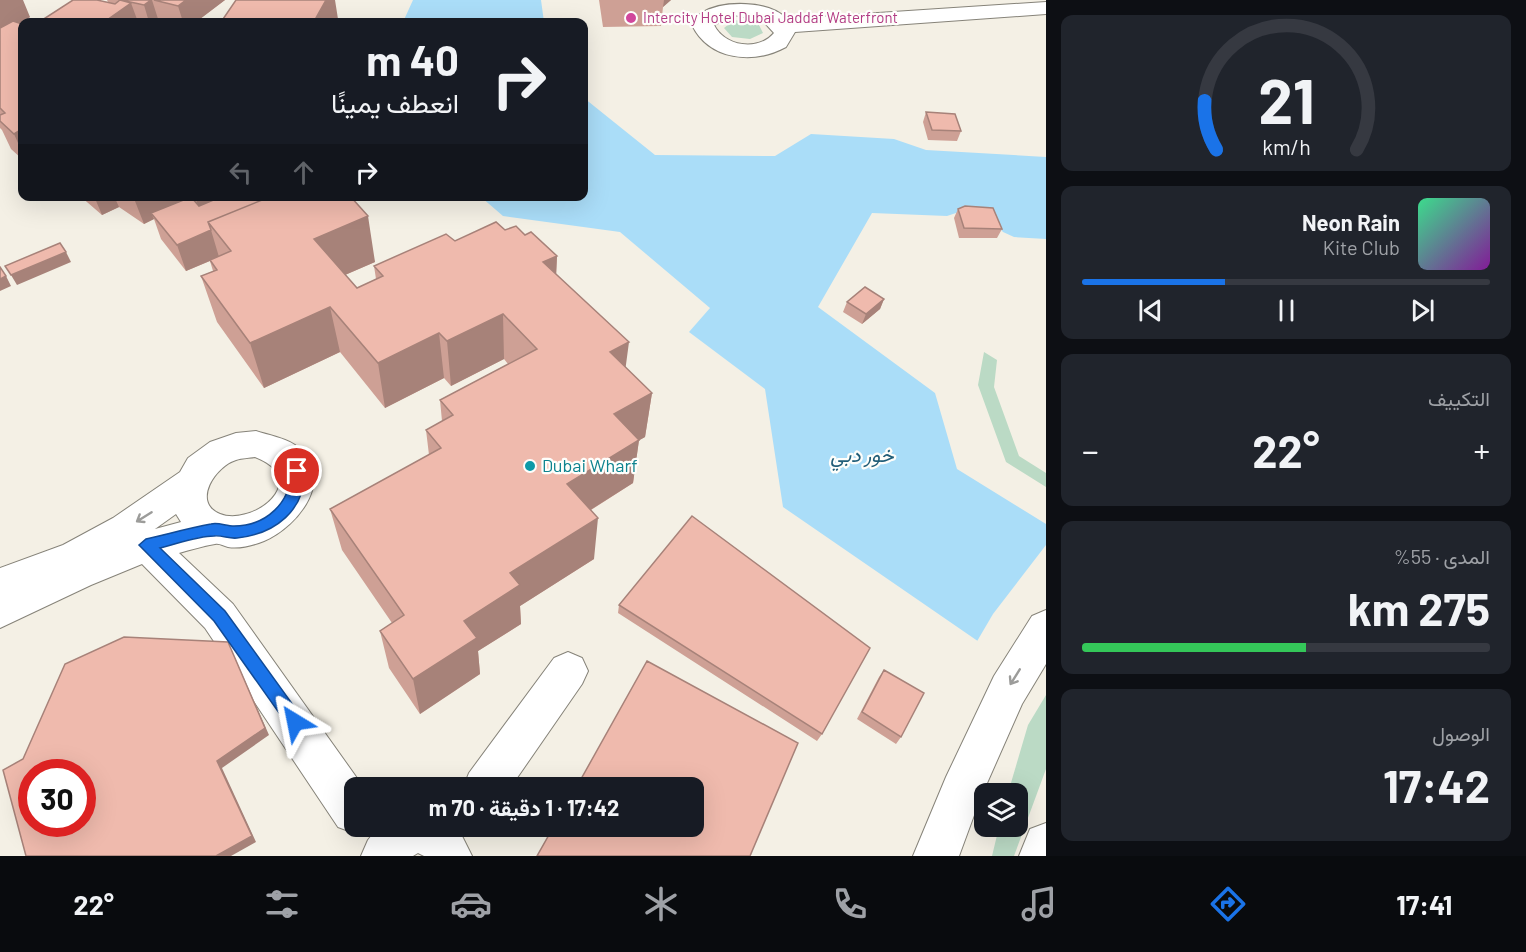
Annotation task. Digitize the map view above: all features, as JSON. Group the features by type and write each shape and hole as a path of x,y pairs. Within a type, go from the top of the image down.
{"street":[{"path":"848,0 860,20"},
{"path":"783,26 1043,10"},
{"path":"0,584 121,547 214,529 235,532 256,528 276,519 290,504 298,487 297,471 290,457 275,447 246,445 217,453 201,466 191,482 188,496 191,510 201,521 214,529"},
{"path":"0,612 121,547 152,512 191,482"},
{"path":"121,547 219,616 281,701 344,796"},
{"path":"936,856 961,792 1008,690 1046,628"},
{"path":"492,777 568,671"},
{"path":"371,837 384,856 392,842 404,833 419,830 450,842"},
{"path":"1042,856 1046,845"}],"green space":[{"path":"734,20 758,23 763,33 750,39 732,37 724,28"},
{"path":"984,352 997,360 994,387 1019,456 1046,473 1046,487 1006,462 978,385"},
{"path":"1046,695 1046,769 1028,818 1028,783 1011,783 1028,725"},
{"path":"997,837 1021,837 1014,856 992,856"}],"water":[{"path":"413,0 541,0 543,18 405,18"},
{"name":"خور دبي","path":"588,101 655,155 775,156 811,134 894,139 926,150 1046,157 1046,239 1014,237 1003,232 997,225 962,211 947,216 872,213 818,307 935,393 957,469 1046,524 1046,688 783,507 765,389 689,332 710,308 620,232 503,216 486,201 588,201"}],"pier":[{"path":"1046,545 1046,691 976,643 993,614"}],"building":[{"path":"73,0 97,0 115,4 120,0 131,3 110,18 45,18"},
{"path":"121,0 151,0 144,5"},
{"path":"154,0 186,0 178,6"},
{"path":"236,0 326,0 316,18 224,18"},
{"path":"13,21 18,23 18,132 14,134 0,121 0,115 5,113 0,108 0,28"},
{"path":"926,112 955,114 961,131 932,130"},
{"path":"181,201 195,201 199,206 211,201 260,201 208,222 211,230 177,245 151,213"},
{"name":"Dubai Wharf","path":"260,201 354,201 368,216 314,239 357,288 383,276 374,266 446,234 455,241 496,222 505,230 516,226 525,235 531,232 557,256 543,262 629,342 610,352 652,393 614,414 639,440 567,484 598,518 510,573 520,585 464,621 477,638 413,679 380,631 404,615 330,509 441,448 426,430 453,415 440,400 537,349 503,314 447,341 439,333 378,363 330,307 250,343 201,276 217,270 210,260 231,251 208,222"},
{"path":"965,206 993,208 1002,229 964,228 958,209"},
{"path":"60,243 66,252 11,275 5,266"},
{"path":"0,267 6,276 0,279"},
{"path":"865,287 884,299 866,314 847,302"},
{"path":"692,516 870,648 822,734 619,605"},
{"path":"124,637 228,642 265,728 217,761 252,836 216,856 26,856 21,837 96,837 96,759 23,759 65,664"},
{"path":"647,661 798,743 750,856 537,856 548,837 704,837 704,777 582,777"},
{"path":"884,670 924,693 901,737 862,712"},
{"path":"18,762 18,826 3,770"}],"place":[{"name":"Intercity Hotel Dubai Jaddaf Waterfront","path":"631,18"},
{"name":"Dubai Wharf","path":"530,466"}],"route":[{"path":"295,722 219,616 146,545 214,529 235,532 256,528 276,519 290,504 298,487 297,471"}]}
